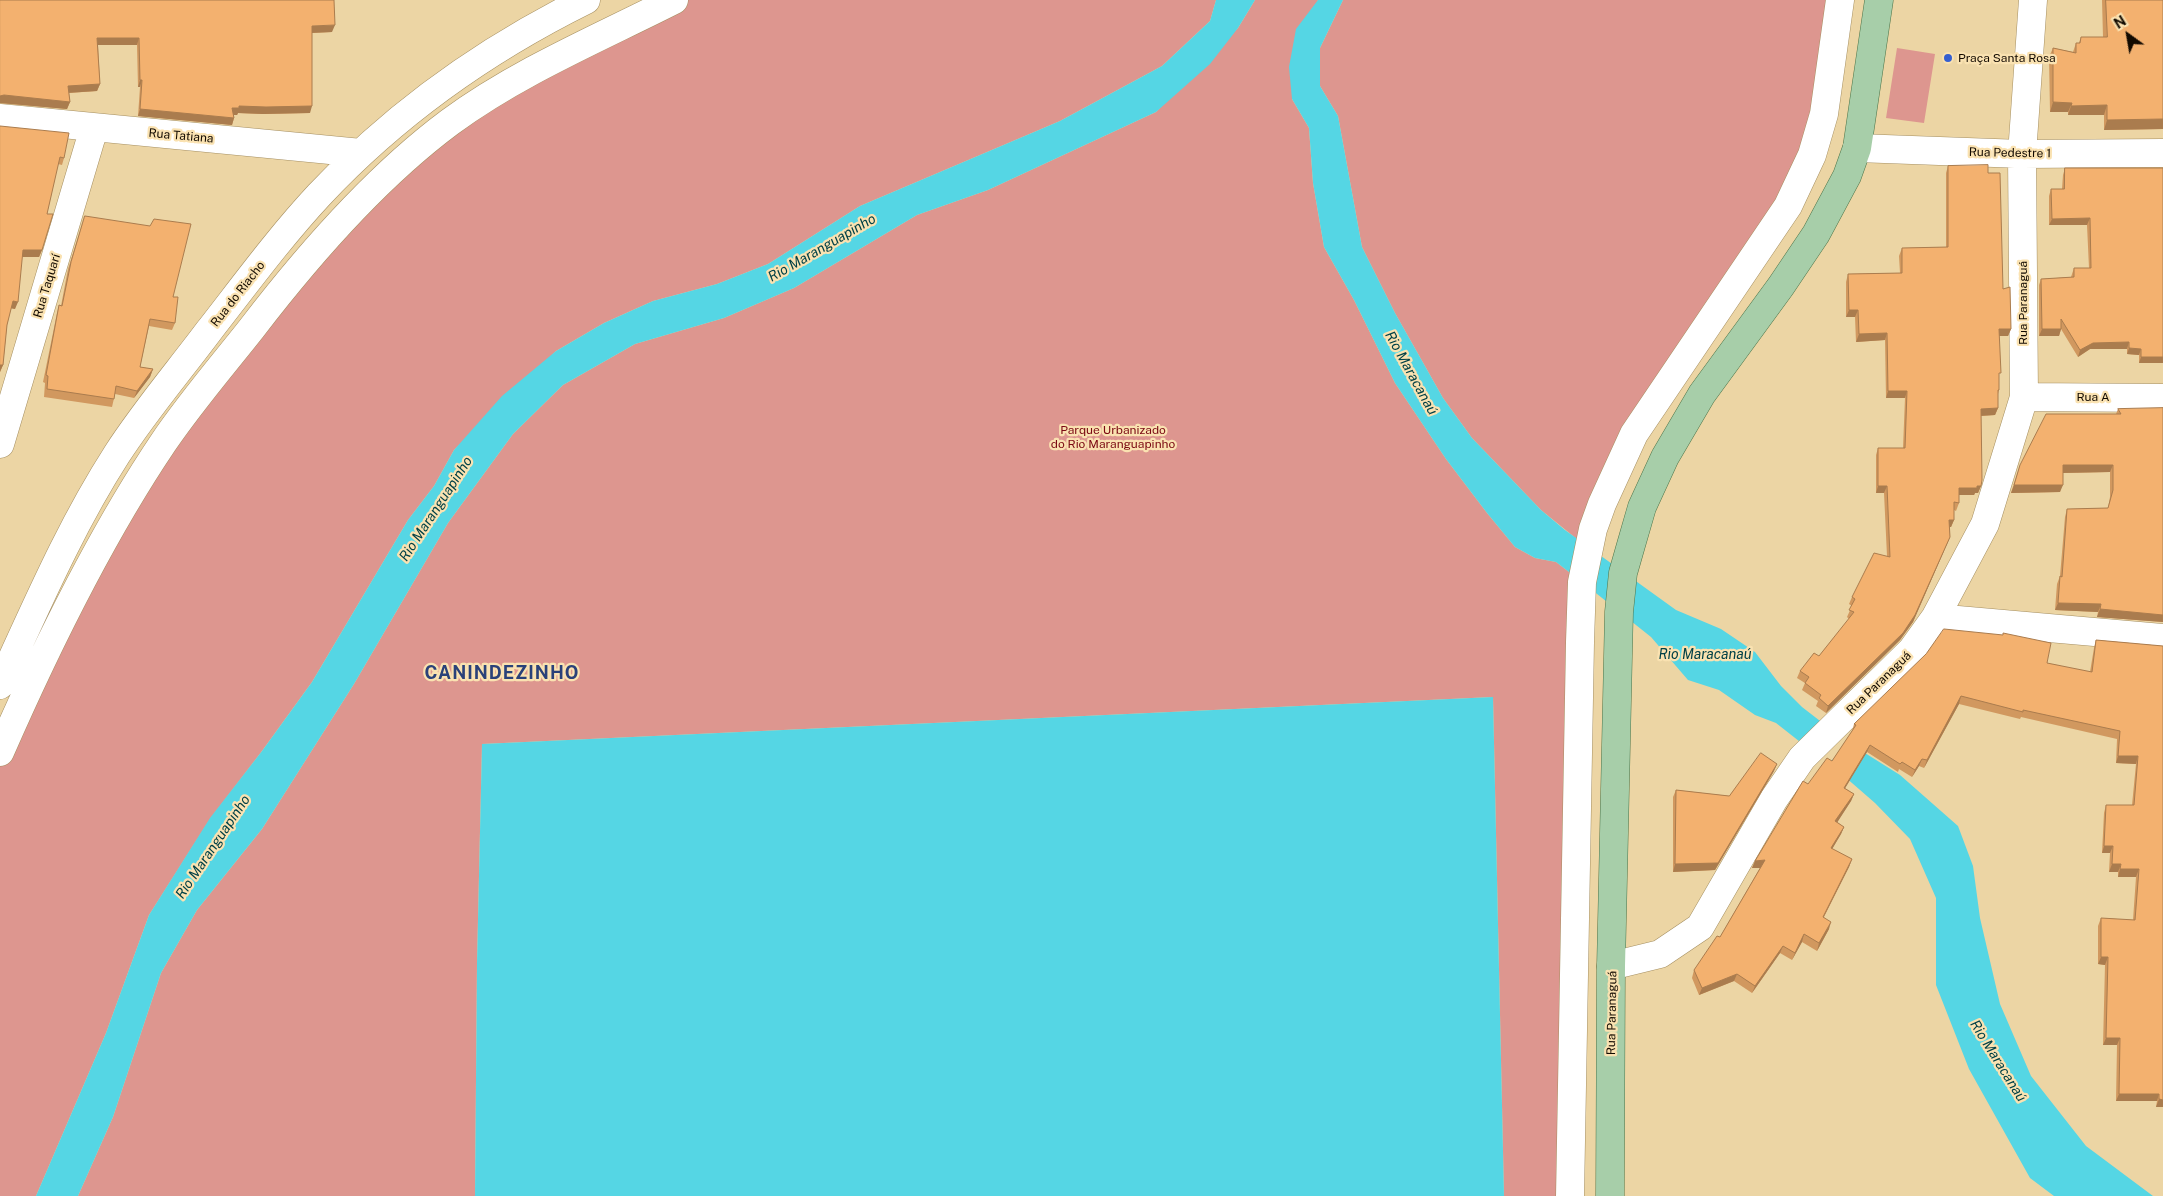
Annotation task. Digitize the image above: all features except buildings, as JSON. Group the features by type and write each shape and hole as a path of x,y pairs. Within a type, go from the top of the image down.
{"main road":[{"path":"1612,966 1619,612 1623,573 1642,507 1665,457 1702,394 1782,286 1816,234 1847,176 1858,148 1879,0"},
{"name":"Rua Paranaguá","path":"1610,1196 1612,966"}],"street":[{"name":"Rua do Riacho","path":"0,685 83,512 117,454 269,254 318,196 361,153 426,99 498,48 586,0"},
{"path":"0,752 65,612 108,533 163,443 274,299 333,231 406,159 450,122 508,83 674,0"},
{"path":"1570,1196 1579,652 1582,582 1588,548 1602,504 1634,434 1788,206 1812,155 1824,114 1840,0"},
{"name":"Rua Paranaguá","path":"1612,966 1660,954 1700,926 1774,799 1802,758 1912,650 1935,618 1985,524 2024,397 2022,154 2033,0"},
{"name":"Rua Tatiana","path":"0,118 361,153"},
{"name":"Rua Taquarí","path":"0,444 94,128"},
{"name":"Rua Pedestre 1","path":"1858,148 2022,154 2163,154"},
{"name":"Rua A","path":"2024,397 2163,398"},
{"path":"1935,618 2163,638"}],"green space":[{"path":"674,0 1216,0 1210,21 1162,66 1060,121 860,206 768,264 717,284 653,301 604,323 556,351 454,450 434,486 408,520 312,682 210,819 149,915 106,1033 36,1196 0,1196 0,752 163,443 405,159"},
{"name":"Parque Urbanizado do Rio Maranguapinho","path":"1255,0 1318,0 1292,99 1309,128 1313,183 1324,247 1354,300 1395,383 1446,459 1515,547 1535,558 1556,562 1582,582 1570,1196 1504,1196 1493,697 482,744 477,963 475,1196 78,1196 113,1117 161,973 197,910 262,829 354,684 448,523 513,434 563,385 635,344 724,318 794,288 917,215 988,190 1156,112 1238,28"},
{"path":"1343,0 1840,0 1824,113 1694,348 1588,548 1541,510 1472,438 1443,398 1395,313 1362,247 1338,116 1320,86 1320,48"},
{"path":"1897,48 1935,54 1924,123 1886,118"}],"water":[{"name":"Rio Maranguapinho","path":"1216,0 1255,0 1238,28 1210,64 1156,112 988,190 917,215 794,288 724,318 635,344 563,385 513,434 448,523 354,684 262,829 197,910 161,973 113,1117 78,1196 36,1196 106,1033 149,915 210,818 312,682 408,520 434,486 454,450 502,396 556,351 604,323 653,301 717,284 768,264 860,206 1060,121 1162,66 1210,21"},
{"name":"Rio Maracanaú","path":"1318,0 1343,0 1320,48 1320,86 1338,116 1362,247 1395,313 1443,398 1472,438 1541,510 1565,530 1676,610 1721,629 1755,652 1781,686 1802,707 1824,724 1804,745 1776,723 1755,715 1719,690 1688,680 1651,637 1556,562 1535,558 1515,547 1446,459 1395,383 1354,300 1324,247 1313,183 1309,128 1292,99 1289,67 1296,29"},
{"path":"1493,697 1504,1196 475,1196 477,963 482,744"},
{"name":"Rio Maracanaú","path":"1849,743 1900,775 1958,826 1973,866 1980,918 2000,1004 2031,1076 2086,1146 2153,1196 2054,1196 2030,1178 1969,1069 1936,985 1936,898 1910,839 1875,803 1829,763"}],"place":[{"name":"Praça Santa Rosa","path":"1948,58"}],"district":[{"name":"CANINDEZINHO","path":"502,673"}]}
